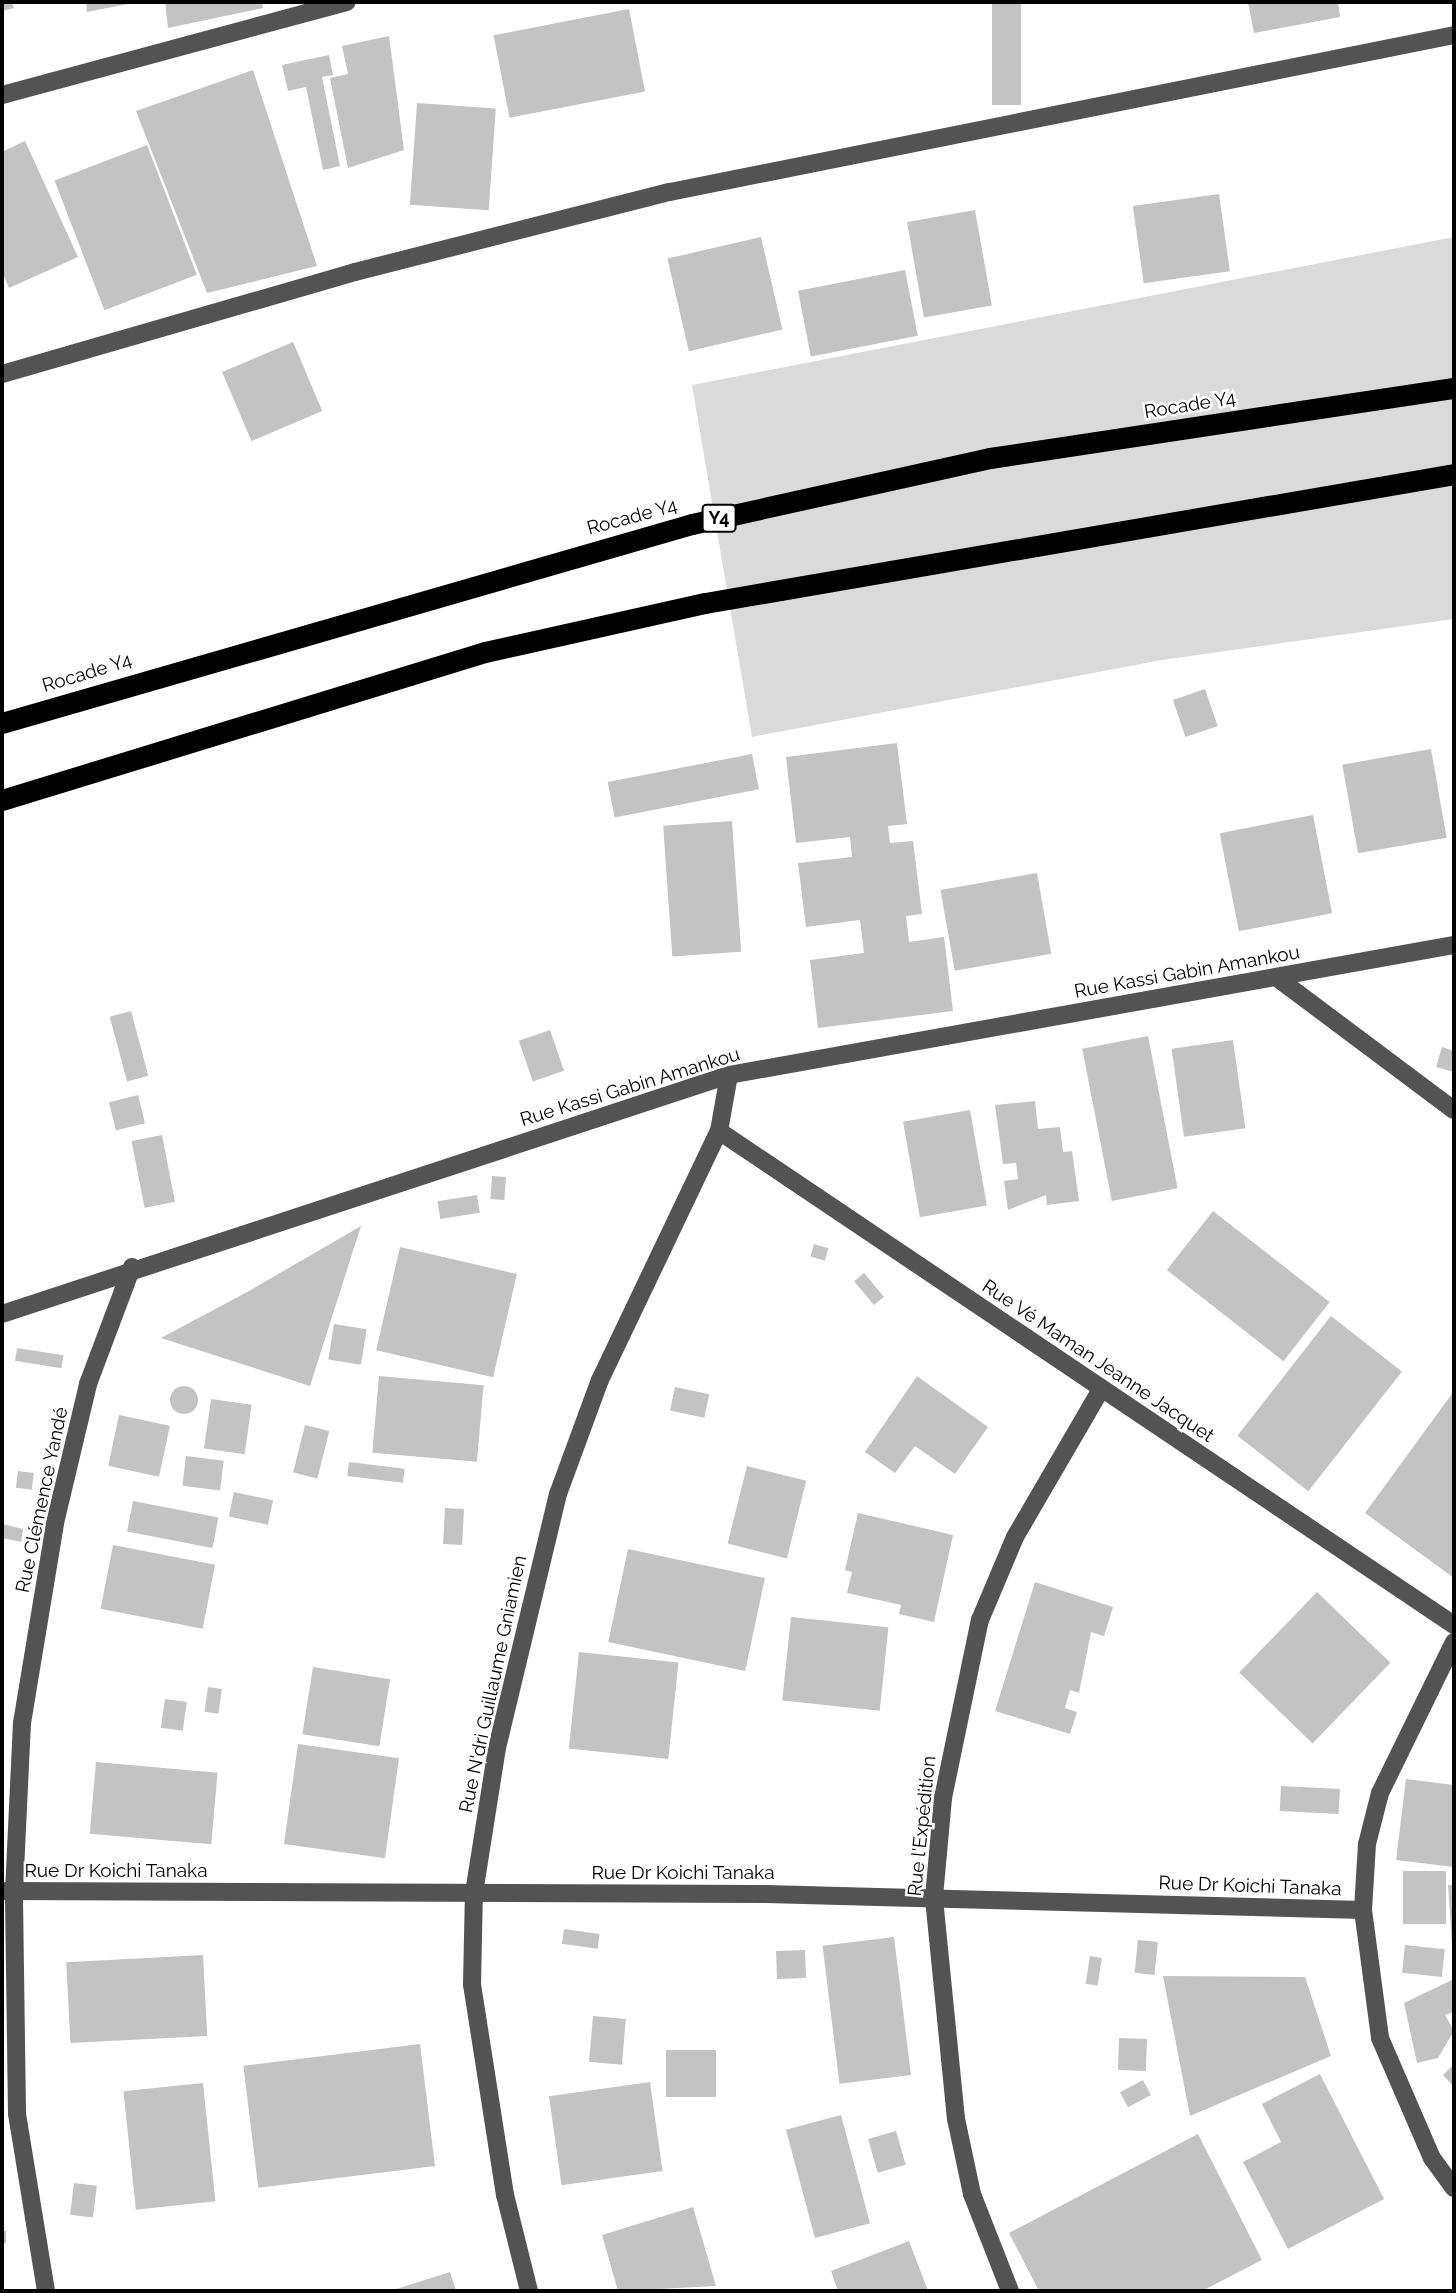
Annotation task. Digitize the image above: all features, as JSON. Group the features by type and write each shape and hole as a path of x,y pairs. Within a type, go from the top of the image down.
{"highway":[{"name":"Rocade Y4","path":"2,723 692,524 990,458 1454,388"},
{"path":"2,800 485,652 732,598 1417,480 1454,476"}],"street":[{"path":"2,95 347,2"},
{"path":"2,374 355,272 670,192 1454,35"},
{"name":"Rue Kassi Gabin Amankou","path":"2,1314 132,1267 729,1075 1454,946"},
{"path":"1276,977 1454,1110"},
{"name":"Rue N'dri Guillaume Gniamien","path":"529,2291 505,2195 475,2010 474,1893 500,1734 558,1494 600,1380 719,1131 729,1075"},
{"name":"Rue Vé Maman Jeanne Jacquet","path":"719,1131 1454,1625"},
{"name":"Rue Clémence Yandé","path":"46,2291 17,2113 8,1891 22,1723 55,1523 88,1384 132,1267"},
{"name":"Rue l'Expédition","path":"1010,2291 972,2194 956,2119 934,1897 957,1712 980,1620 1015,1537 1101,1389"},
{"path":"1454,1642 1380,1793 1367,1844 1363,1910 1380,2038 1432,2158 1454,2188"},
{"name":"Rue Dr Koichi Tanaka","path":"8,1891 934,1897 1363,1910"}],"shaded area":[{"path":"1454,237 1454,619 1162,660 752,737 692,385"}],"building":[{"path":"2,2 12,2 14,8 2,11"},
{"path":"86,2 133,2 133,3 87,12"},
{"path":"165,2 262,2 263,8 168,28"},
{"path":"992,2 1021,2 1021,105 992,105"},
{"path":"1248,2 1338,2 1340,17 1254,33"},
{"path":"629,9 645,91 510,118 494,35"},
{"path":"389,36 404,150 348,168 330,78 348,74 342,46"},
{"path":"329,55 333,75 322,77 340,166 323,170 306,87 288,91 282,65"},
{"path":"253,70 317,266 207,293 136,111"},
{"path":"417,103 496,109 489,210 410,205"},
{"path":"25,141 78,257 9,288 2,272 2,152"},
{"path":"147,145 197,275 104,310 55,180"},
{"path":"1219,194 1230,271 1144,283 1133,206"},
{"path":"975,210 992,306 924,318 907,222"},
{"path":"761,237 782,330 689,351 667,259"},
{"path":"905,270 918,336 811,357 798,291"},
{"path":"293,342 322,411 251,441 222,372"},
{"path":"1205,689 1218,726 1186,737 1173,700"},
{"path":"897,743 907,824 888,826 890,843 913,841 922,914 906,916 909,942 944,937 953,1011 818,1028 810,960 864,953 860,920 806,927 798,863 852,857 850,837 796,843 786,757"},
{"path":"1431,749 1447,838 1358,853 1342,765"},
{"path":"752,754 759,789 615,817 608,782"},
{"path":"1313,815 1332,913 1239,931 1220,833"},
{"path":"732,821 741,952 672,956 663,826"},
{"path":"1037,873 1051,954 955,971 940,890"},
{"path":"131,1011 148,1076 127,1081 110,1017"},
{"path":"550,1030 564,1071 533,1081 519,1041"},
{"path":"1148,1036 1178,1188 1112,1201 1082,1049"},
{"path":"1233,1040 1245,1128 1184,1137 1172,1049"},
{"path":"1442,1047 1454,1051 1454,1072 1436,1067"},
{"path":"138,1095 145,1123 116,1130 109,1102"},
{"path":"1035,1101 1038,1129 1060,1127 1063,1152 1072,1151 1079,1201 1047,1205 1046,1195 1008,1210 1004,1181 1018,1179 1016,1163 1003,1164 995,1105"},
{"path":"970,1110 987,1206 920,1217 903,1122"},
{"path":"162,1135 175,1202 145,1208 132,1141"},
{"path":"492,1176 506,1177 504,1200 490,1199"},
{"path":"477,1195 480,1213 440,1219 437,1201"},
{"path":"1213,1211 1330,1302 1283,1361 1167,1270"},
{"path":"361,1226 310,1386 161,1338 249,1291"},
{"path":"814,1244 828,1248 825,1261 810,1256"},
{"path":"400,1247 517,1274 493,1377 376,1350"},
{"path":"864,1273 884,1297 874,1305 854,1281"},
{"path":"1331,1316 1402,1371 1308,1491 1237,1436"},
{"path":"334,1324 367,1329 361,1365 328,1360"},
{"path":"17,1348 63,1355 61,1368 15,1361"},
{"path":"379,1376 484,1385 477,1462 372,1453"},
{"path":"917,1376 988,1427 955,1474 915,1446 895,1473 865,1452"},
{"path":"184,1386 194,1390 198,1400 194,1410 184,1414 174,1410 170,1400 174,1390"},
{"path":"675,1387 709,1394 704,1418 670,1410"},
{"path":"1454,1391 1454,1578 1365,1513"},
{"path":"211,1399 252,1405 245,1454 204,1449"},
{"path":"119,1415 170,1426 159,1477 108,1466"},
{"path":"305,1425 329,1431 317,1479 293,1473"},
{"path":"186,1456 224,1461 220,1490 182,1486"},
{"path":"349,1462 405,1469 403,1483 347,1476"},
{"path":"747,1466 806,1481 787,1558 728,1544"},
{"path":"18,1471 34,1473 32,1490 16,1488"},
{"path":"234,1492 273,1500 268,1525 229,1516"},
{"path":"133,1501 218,1518 212,1548 127,1531"},
{"path":"445,1508 464,1509 462,1545 443,1544"},
{"path":"858,1513 953,1535 934,1622 899,1614 901,1605 847,1593 852,1572 845,1570"},
{"path":"2,1524 23,1529 21,1542 2,1538"},
{"path":"113,1545 215,1565 203,1629 101,1609"},
{"path":"628,1549 765,1578 745,1671 608,1642"},
{"path":"1035,1582 1113,1607 1104,1636 1091,1632 1079,1693 1070,1690 1065,1708 1077,1712 1070,1734 995,1711"},
{"path":"1317,1592 1390,1663 1313,1743 1239,1673"},
{"path":"791,1617 888,1627 880,1711 782,1701"},
{"path":"579,1652 678,1662 668,1759 569,1748"},
{"path":"313,1667 390,1679 379,1746 302,1734"},
{"path":"208,1687 222,1689 218,1714 205,1712"},
{"path":"165,1699 187,1702 183,1731 161,1728"},
{"path":"298,1744 399,1758 385,1858 284,1844"},
{"path":"96,1762 218,1773 211,1844 90,1834"},
{"path":"1406,1779 1454,1785 1454,1867 1396,1860"},
{"path":"1281,1786 1340,1789 1339,1814 1280,1811"},
{"path":"1403,1871 1446,1871 1446,1924 1403,1924"},
{"path":"1448,1885 1454,1885 1454,1943 1452,1943"},
{"path":"564,1929 600,1934 598,1949 562,1944"},
{"path":"894,1937 911,2075 839,2084 823,1946"},
{"path":"1138,1940 1158,1942 1154,1975 1135,1973"},
{"path":"1405,1945 1445,1949 1442,1977 1402,1973"},
{"path":"805,1950 806,1978 777,1979 776,1951"},
{"path":"203,1955 207,2036 70,2043 66,1962"},
{"path":"1090,1956 1102,1958 1097,1986 1086,1984"},
{"path":"1163,1976 1305,1977 1331,2056 1190,2116"},
{"path":"1454,1979 1454,2012 1445,2015 1454,2031 1438,2058 1417,2063 1404,2003"},
{"path":"593,2016 626,2019 622,2065 589,2062"},
{"path":"1119,2038 1147,2039 1146,2071 1118,2070"},
{"path":"420,2044 435,2166 258,2188 243,2066"},
{"path":"666,2050 716,2050 716,2097 666,2097"},
{"path":"1454,2064 1454,2087 1443,2075"},
{"path":"1320,2074 1384,2199 1288,2249 1243,2162 1281,2142 1262,2104"},
{"path":"1143,2080 1151,2095 1128,2107 1120,2092"},
{"path":"650,2082 663,2171 562,2185 549,2096"},
{"path":"203,2083 215,2201 136,2210 123,2091"},
{"path":"841,2115 870,2223 815,2238 786,2130"},
{"path":"896,2131 906,2165 878,2173 868,2139"},
{"path":"1198,2134 1262,2260 1202,2291 1039,2291 1009,2233"},
{"path":"74,2183 97,2186 93,2218 70,2215"},
{"path":"693,2207 716,2286 618,2291 602,2235"},
{"path":"2,2231 6,2231 6,2243 2,2243"},
{"path":"909,2241 928,2291 838,2291 831,2271"},
{"path":"450,2272 456,2291 390,2291"}]}
